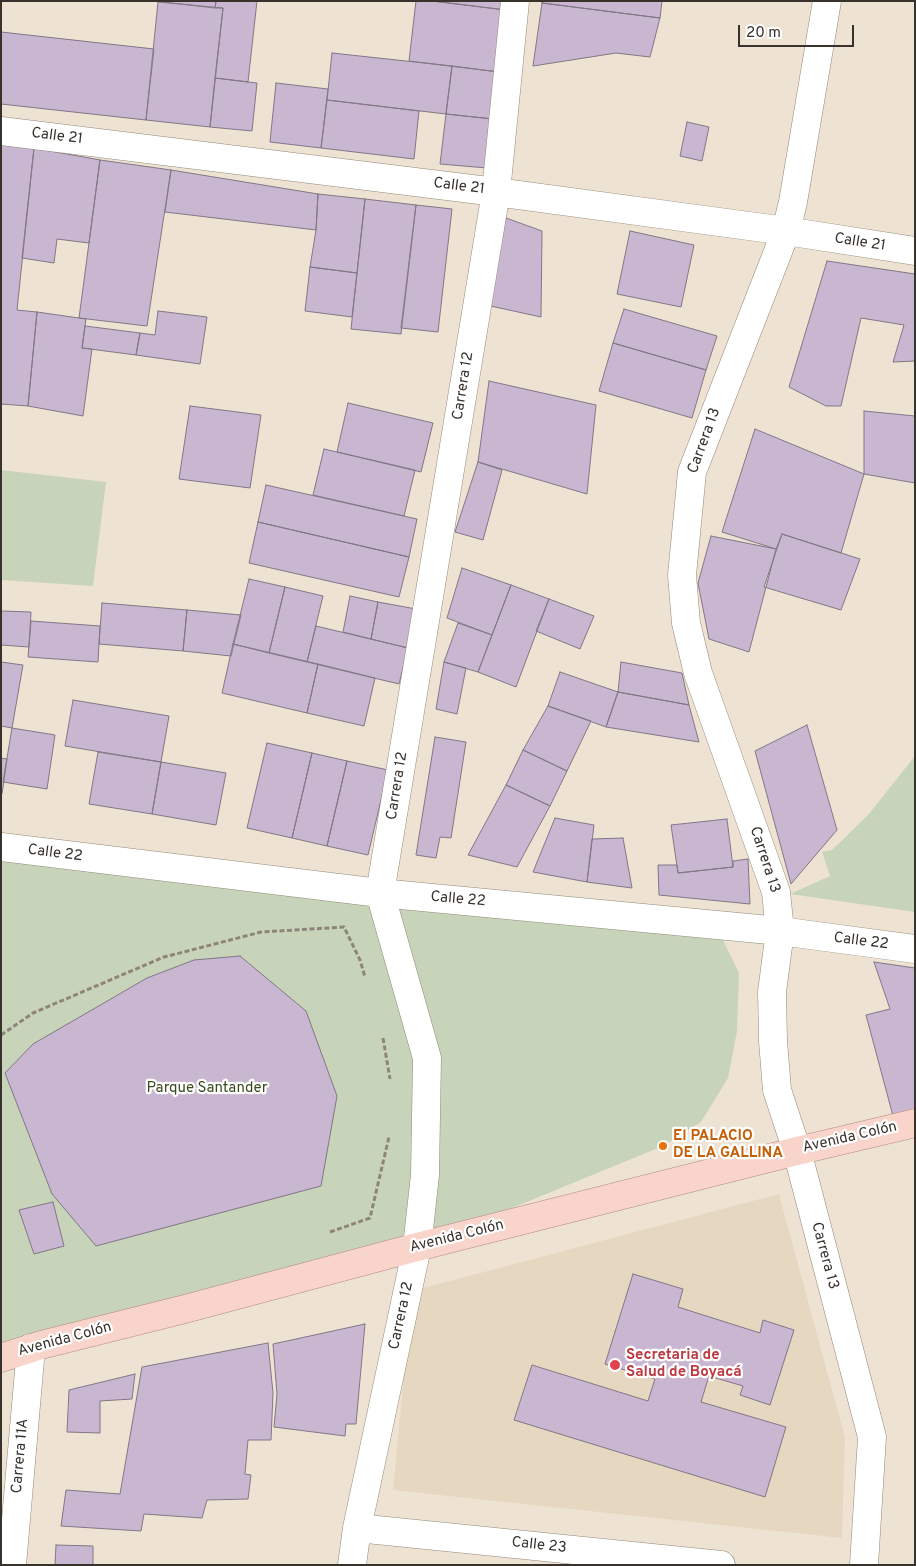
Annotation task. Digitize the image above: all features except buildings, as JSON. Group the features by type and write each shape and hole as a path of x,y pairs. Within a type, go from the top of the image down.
{"main road":[{"name":"Avenida Colón","path":"1,1358 31,1348 417,1247 797,1150 915,1123"}],"street":[{"name":"Carrera 12","path":"352,1565 357,1528 417,1247 425,1176 426,1058 380,893 496,192 515,1"},
{"name":"Carrera 13","path":"827,1 786,231 692,472 682,575 686,622 698,673 776,892 780,931 772,992 777,1090 797,1150 872,1436 864,1565"},
{"name":"Calle 21","path":"1,131 496,192 786,231 915,251"},
{"name":"Calle 22","path":"1,847 380,893 780,931 915,949"},
{"name":"Carrera 11A","path":"12,1565 31,1348"},
{"name":"Calle 23","path":"357,1528 722,1565"}],"path":[{"path":"1,1035 33,1013 164,957 261,932 344,927 360,960 368,985"},
{"path":"383,1036 391,1082"},
{"path":"325,1234 370,1218 389,1136"}],"shaded area":[{"name":"Secretaria de Salud de Boyacá","path":"779,1194 845,1438 842,1538 393,1490 412,1291"}],"green space":[{"path":"1,470 106,482 93,586 1,580"},
{"path":"915,756 915,912 790,894 830,876 822,852 832,850 868,815"},
{"name":"Parque Santander","path":"1,858 722,938 739,973 737,1031 728,1078 701,1122 663,1146 417,1247 1,1358"}],"place":[{"name":"El PALACIO DE LA GALLINA","path":"663,1146"},
{"name":"Secretaria de Salud de Boyacá","path":"615,1365"}]}
